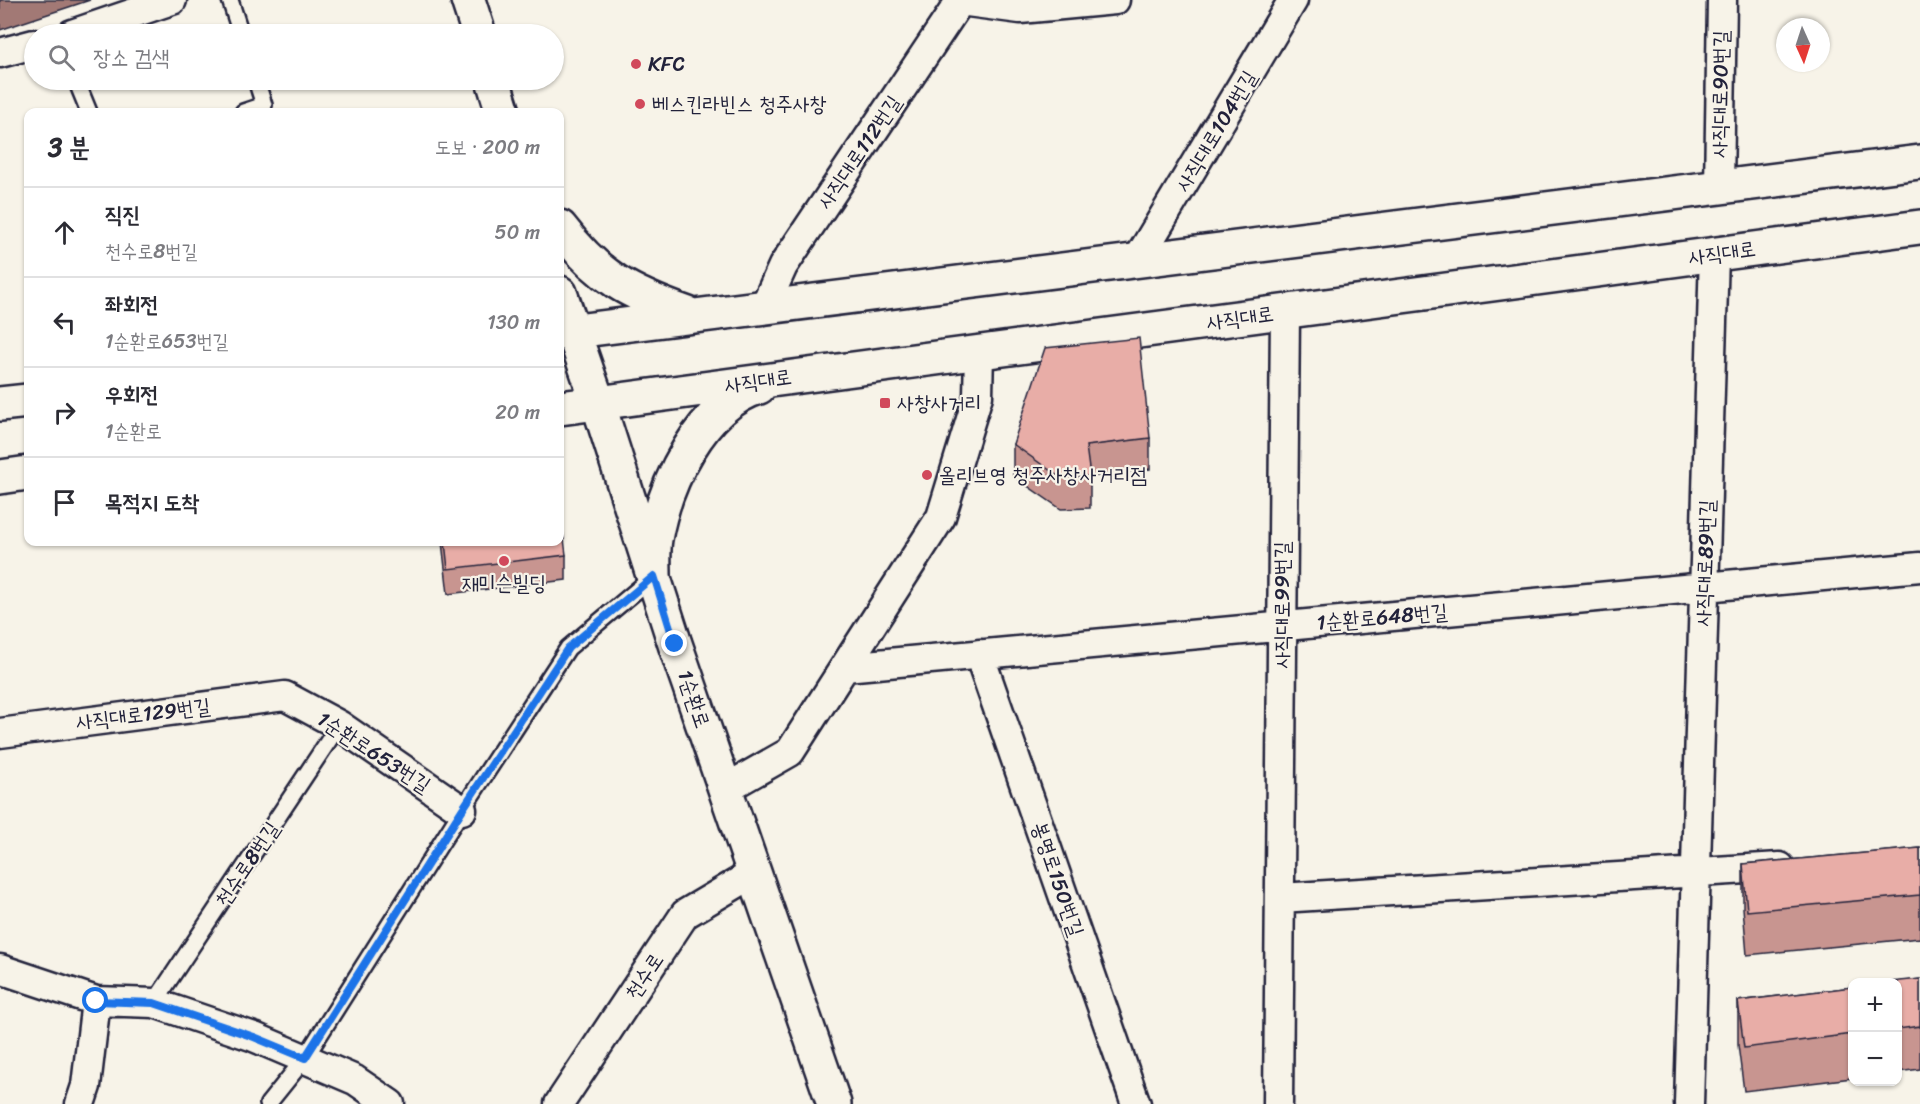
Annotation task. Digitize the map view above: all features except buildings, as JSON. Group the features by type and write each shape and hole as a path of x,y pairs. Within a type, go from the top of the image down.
{"main road":[{"path":"468,0 476,24"},
{"path":"496,90 502,108"},
{"path":"567,332 1920,162"},
{"name":"사직대로","path":"564,407 1920,227"},
{"path":"564,231 592,264 619,285 646,299 695,316"},
{"name":"1순환로","path":"564,315 567,332 598,403 725,789 834,1104"},
{"path":"654,576 655,540 665,500 678,467 698,436 725,405 755,388 804,375"},
{"path":"0,404 24,401"},
{"path":"0,477 24,474"}],"street":[{"path":"101,24 172,0"},
{"path":"960,0 1020,9 1114,0"},
{"name":"사직대로112번길","path":"764,308 783,266 960,0"},
{"name":"사직대로104번길","path":"1137,261 1293,0"},
{"name":"사직대로90번길","path":"1719,187 1722,0"},
{"path":"0,53 24,47"},
{"name":"사직대로89번길","path":"1689,1104 1714,254"},
{"name":"사직대로99번길","path":"1278,1104 1285,312"},
{"path":"725,789 790,752 941,517 978,396 979,352"},
{"name":"1순환로648번길","path":"845,667 1920,567"},
{"name":"봉명로150번길","path":"979,654 1136,1104"},
{"name":"1순환로653번길","path":"285,696 339,725 462,810"},
{"name":"사직대로129번길","path":"0,733 285,696"},
{"path":"1280,898 1802,866"},
{"name":"천수로","path":"559,1104 685,914 754,873"},
{"path":"0,969 96,1001 154,1003 254,1037 356,1080 390,1104"},
{"path":"80,1104 86,1086 96,1001"}],"lane":[{"path":"230,0 238,24"},
{"path":"80,90 87,108"},
{"path":"255,108 264,105 259,90"},
{"path":"268,1104 305,1058 568,648 654,576"},
{"name":"천수로8번길","path":"154,1003 339,725"}],"place":[{"name":"KFC","path":"636,64"},
{"name":"베스킨라빈스 청주사창","path":"640,104"},
{"name":"사창사거리","path":"885,403"},
{"name":"올리브영 청주사창사거리점","path":"927,475"},
{"name":"재미슨빌딩","path":"504,561"}],"route":[{"path":"96,1001 154,1003 254,1037 305,1058 568,648 654,576 675,644"}]}
